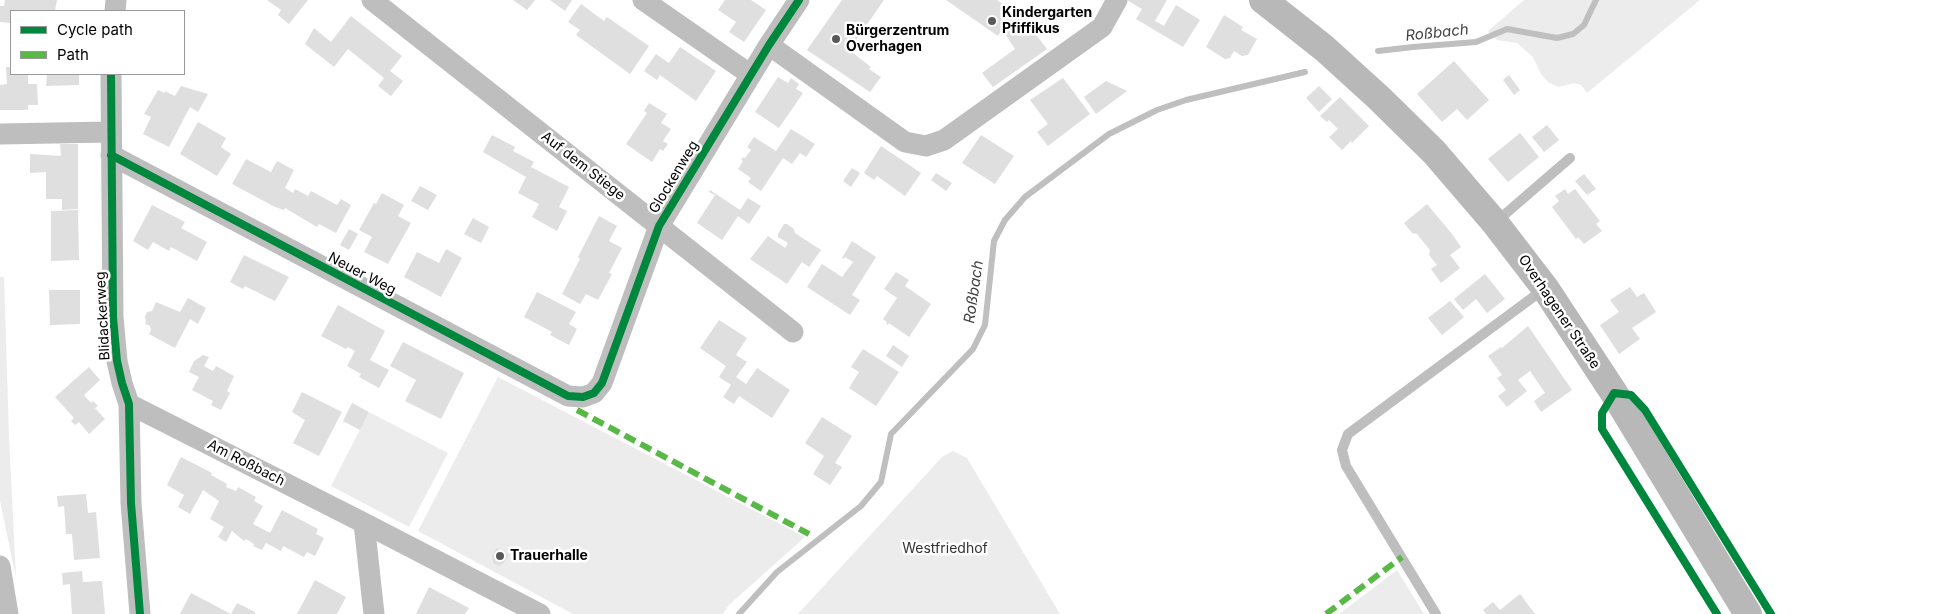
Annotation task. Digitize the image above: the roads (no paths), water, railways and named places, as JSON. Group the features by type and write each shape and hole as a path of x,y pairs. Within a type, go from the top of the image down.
{"main road":[{"name":"Overhagener Straße","path":"1263,0 1324,48 1379,98 1434,152 1495,222 1545,288 1614,393 1748,614"}],"street":[{"name":"Auf dem Stiege","path":"372,0 793,332"},
{"path":"643,0 751,75"},
{"name":"Glockenweg","path":"602,383 659,226 769,45 799,0"},
{"path":"769,45 906,142 926,146 944,140 1102,27 1117,0"},
{"name":"Blidackerweg","path":"111,75 110,155 113,317 117,361 129,404 131,503 140,614"},
{"path":"0,134 110,132"},
{"name":"Neuer Weg","path":"110,155 568,396 584,397 594,392 602,383"},
{"name":"Am Roßbach","path":"129,404 540,614"},
{"path":"364,523 374,614"},
{"path":"0,566 8,614"}],"lane":[{"path":"1495,222 1570,158"},
{"path":"1436,614 1346,466 1342,450 1348,434 1545,288"}],"waterway":[{"name":"Roßbach","path":"1378,51 1476,42 1507,29 1557,38 1573,34 1584,25 1596,0"},
{"name":"Roßbach","path":"739,614 777,572 861,506 881,482 891,434 973,349 985,325 994,241 1005,220 1025,197 1109,134 1157,110 1186,100 1305,72"}],"place":[{"name":"Kindergarten Pfiffikus","path":"992,21"},
{"name":"Bürgerzentrum Overhagen","path":"836,39"},
{"name":"Trauerhalle","path":"500,556"}],"park label":[{"name":"Westfriedhof","path":"945,549"}]}
